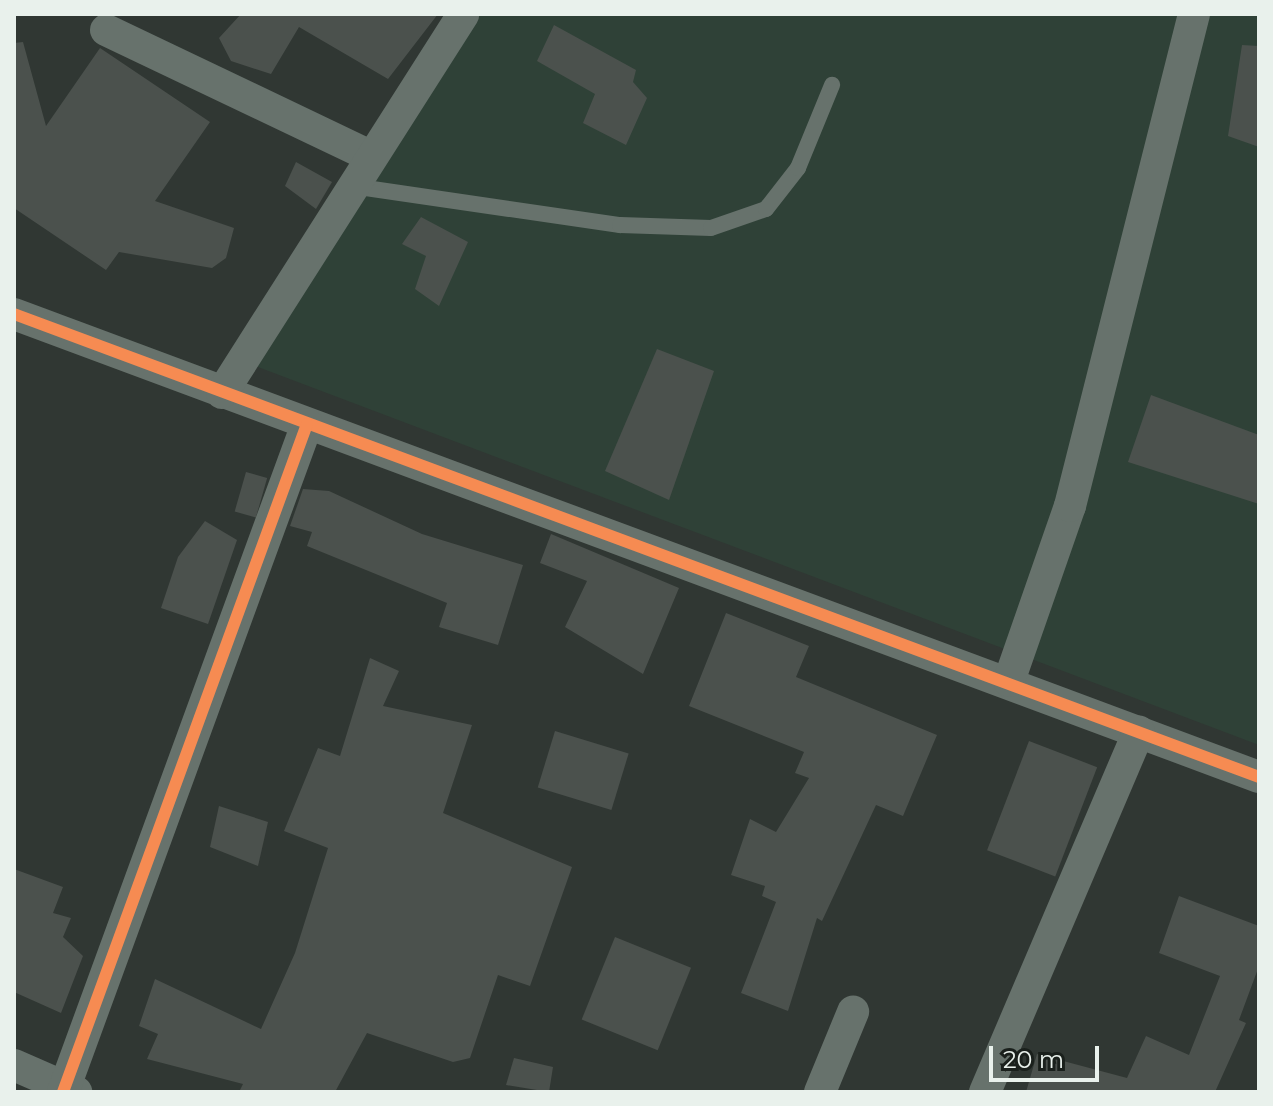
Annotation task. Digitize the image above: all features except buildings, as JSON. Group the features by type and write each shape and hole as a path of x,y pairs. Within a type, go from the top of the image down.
{"street":[{"path":"222,393 463,14"},
{"path":"1009,681 1070,506 1194,14"},
{"path":"106,30 370,156"},
{"path":"14,314 1009,681 1259,777"},
{"path":"14,1065 68,1089 307,424"},
{"path":"985,1092 1139,731"},
{"path":"820,1092 853,1012"}],"lane":[{"path":"352,186 604,224 711,228 766,209 798,168 832,85"}],"shaded area":[{"path":"477,14 1259,14 1259,745 250,364"}],"cycle path":[{"path":"14,314 1259,777"},
{"path":"63,1092 307,424"}]}
